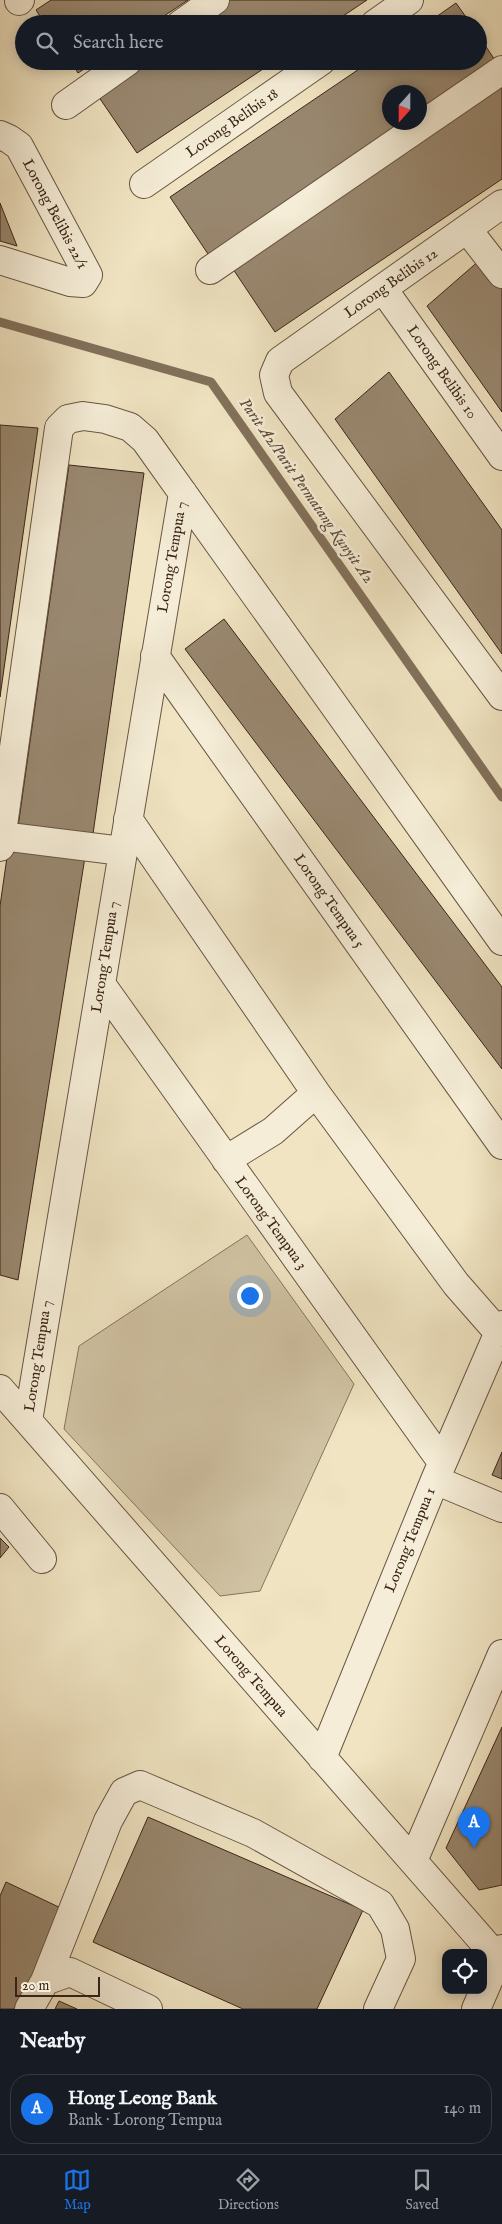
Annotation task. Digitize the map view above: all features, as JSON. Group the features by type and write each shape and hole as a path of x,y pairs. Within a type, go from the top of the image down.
{"street":[{"path":"194,15 215,0"},
{"path":"388,15 409,0"},
{"path":"66,105 115,70"},
{"name":"Lorong Belibis 18","path":"144,184 307,70"},
{"path":"210,270 502,70"},
{"name":"Lorong Belibis 22/1","path":"0,135 19,146 88,275 82,283 70,282 0,260"},
{"name":"Lorong Belibis 12","path":"502,204 280,361 274,375 278,393 502,696"},
{"path":"467,229 502,274"},
{"name":"Lorong Belibis 10","path":"382,289 502,456"},
{"path":"122,851 0,842 59,428 68,419 83,416 105,418 130,427 145,440 502,941"},
{"name":"Lorong Tempua 7","path":"28,1421 183,493"},
{"name":"Lorong Tempua 5","path":"155,656 502,1145"},
{"path":"128,819 316,1093 456,1284 500,1329"},
{"name":"Lorong Tempua 3","path":"101,984 226,1160 438,1471"},
{"path":"226,1160 273,1131 316,1093"},
{"name":"Lorong Tempua 1","path":"322,1758 438,1471 500,1329"},
{"name":"Lorong Tempua","path":"0,1389 322,1758 501,1957"},
{"path":"438,1471 502,1508"},
{"path":"0,1508 42,1559"},
{"path":"413,1861 502,1654"},
{"path":"29,2009 45,1981 108,1821 124,1792 140,1786 253,1833 380,1904 395,1929 401,1959 378,2009"},
{"path":"476,2009 501,1957"},
{"path":"45,1981 70,1972 148,2009"}],"shaded area":[{"path":"247,1235 354,1384 260,1591 220,1596 64,1429 79,1346"}],"building":[{"path":"51,0 188,0 166,15 39,15 36,10"},
{"path":"230,0 367,0 344,15 208,15"},
{"path":"456,3 465,15 439,15"},
{"path":"487,48 499,66 427,115 427,85 382,85 382,130 403,130 212,260 170,197 358,70 487,70"},
{"path":"124,70 262,70 137,153 94,90"},
{"path":"502,87 502,179 275,332 233,269"},
{"path":"0,203 17,246 0,241"},
{"path":"481,259 502,288 502,412 427,306"},
{"path":"389,372 502,530 502,654 335,419"},
{"path":"0,425 38,428 0,697"},
{"path":"69,465 144,473 93,834 18,827"},
{"path":"224,619 502,987 502,1069 185,649"},
{"path":"8,850 85,857 18,1280 0,1275 0,906"},
{"path":"502,1452 502,1479 492,1475"},
{"path":"0,1538 9,1547 0,1558"},
{"path":"502,1727 502,1885 479,1890 446,1848"},
{"path":"148,1817 363,1910 317,2009 243,2009 93,1942"},
{"path":"6,1882 65,1910 20,2009 0,2009 0,1896"},
{"path":"59,2001 77,2009 55,2009"}],"waterway":[{"name":"Parit A2/Parit Permatang Kunyit A2","path":"0,322 211,382 502,797"}],"place":[{"name":"Hong Leong Bank","path":"474,1848"}]}
